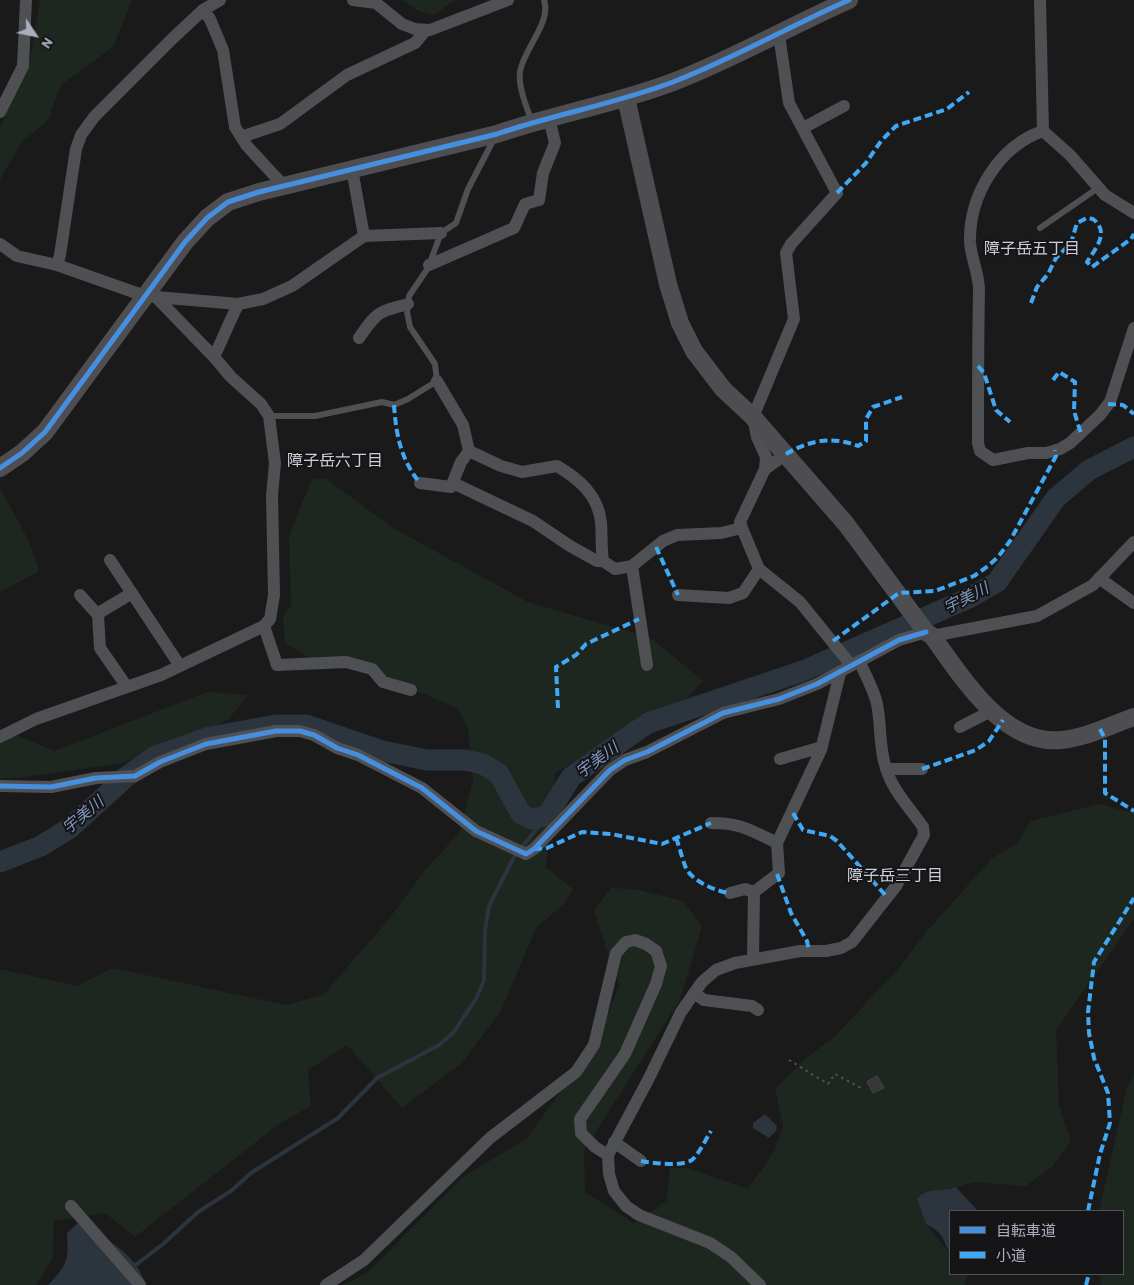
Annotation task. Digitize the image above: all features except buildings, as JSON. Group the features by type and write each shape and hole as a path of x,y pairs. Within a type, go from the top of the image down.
{"street":[{"path":"0,112 22,66 26,0"},
{"path":"56,265 60,255 76,149 81,135 94,117 203,10 220,0"},
{"path":"353,0 376,3 402,24 415,29 426,30 508,0"},
{"path":"0,468 22,453 45,432 150,296 185,242 207,218 228,202 284,186 497,134 540,120 626,98 673,82 779,35 849,0"},
{"path":"1040,0 1042,131 1070,155 1098,188 1134,213"},
{"path":"203,10 210,19 223,50 233,119 241,137 284,186"},
{"path":"241,137 280,124 347,76 414,43 426,30"},
{"path":"760,1285 730,1256 710,1243 639,1215 626,1206 614,1191 609,1174 608,1155 648,1080 681,1012 702,982 716,970 753,959 800,951 826,951 841,948 852,942 896,886 924,835 923,826 890,780 886,769 880,747 881,738 876,700 853,663 800,602 758,568 740,522 765,469 766,457 757,437 753,417 794,319 786,253 791,244 837,193 789,103 779,35"},
{"path":"626,98 668,284 680,323 694,351 723,390 753,417 846,524 902,596 927,632 972,690 991,711 1030,736 1060,740 1134,717"},
{"path":"803,128 844,106"},
{"path":"429,265 514,228 525,204 539,200 543,173 555,143 540,120"},
{"path":"1042,131 1026,136 1005,152 987,180 976,202 970,241 979,287 978,443 980,452 994,460 1028,453 1046,453 1070,443 1100,416 1110,402 1134,328"},
{"path":"352,169 364,236"},
{"path":"0,244 17,256 56,265 150,296 238,304 263,299 292,286 364,236 441,233"},
{"path":"0,737 36,719 180,666 264,626 270,619 274,595 272,496 276,463 269,416 261,404 231,377 214,357 150,296"},
{"path":"214,357 238,304"},
{"path":"359,338 373,318 381,311 408,304"},
{"path":"437,381 463,425 470,451 501,466 522,472 557,466 573,475 594,497 601,520 603,561"},
{"path":"420,483 451,487 461,462 470,451"},
{"path":"765,469 786,454"},
{"path":"453,483 533,521 577,549 615,569 632,566 664,540 677,535 721,533 742,528"},
{"path":"0,786 51,787 96,778 135,776 160,762 206,744 276,731 300,731 314,735 337,748 358,755 422,788 476,831 526,854 534,849 610,770 625,760 647,752 723,713 779,699 840,673 853,663 899,640 927,632 1037,616 1064,603 1092,585 1134,542"},
{"path":"110,560 180,666"},
{"path":"632,566 647,665"},
{"path":"678,595 729,598 743,593 758,568"},
{"path":"1099,578 1134,603"},
{"path":"98,615 102,610 132,593"},
{"path":"80,595 98,615 100,648 105,658 127,687"},
{"path":"264,626 277,665 346,662 372,669 383,682 411,690"},
{"path":"730,893 745,890 754,892 779,873 777,843 822,746 840,673"},
{"path":"960,727 991,711"},
{"path":"780,759 822,746"},
{"path":"886,769 922,769"},
{"path":"710,823 731,823 752,828 777,843"},
{"path":"753,959 754,892"},
{"path":"326,1285 364,1260 490,1138 576,1072 594,1046 616,952 626,942 635,940 646,944 656,951 661,966 656,984 625,1054 580,1120 581,1133 595,1147 608,1155"},
{"path":"694,993 704,1000 752,1006 758,1010"},
{"path":"614,1142 641,1161"},
{"path":"72,1206 140,1285"}],"lane":[{"path":"540,120 520,75 523,58 544,17 546,5 544,0"},
{"path":"269,416 315,416 382,402 394,405 408,399 437,381 434,364 410,327 407,312 408,304 410,296 429,265 441,233 456,222 468,189 497,134"},
{"path":"1040,228 1098,188"}],"path":[{"path":"789,1060 828,1084 835,1074 860,1088"}],"shaded area":[{"path":"40,0 132,0 113,47 61,85 48,120 21,143 0,180 0,127 30,60"},
{"path":"402,0 455,0 434,15 419,11"},
{"path":"325,478 393,528 528,602 651,638 703,681 687,698 555,773 546,867 573,889 565,903 536,928 501,1011 462,1063 402,1108 347,1045 308,1070 311,1106 279,1124 135,1237 105,1213 54,1221 53,1257 36,1285 0,1285 0,969 77,986 113,968 286,1005 323,995 389,919 426,869 459,833 473,780 468,728 457,708 353,664 309,658 285,643 283,618 291,604 289,536 312,479"},
{"path":"0,488 29,541 39,571 0,592"},
{"path":"207,692 248,695 228,720 122,763 19,778 0,778 0,730 5,730 54,751"},
{"path":"1099,804 1134,813 1134,919 1056,1030 1059,1105 1071,1141 1053,1166 1026,1186 974,1182 917,1199 926,1224 949,1253 949,1275 966,1275 965,1285 343,1285 367,1273 463,1177 526,1139 594,1046 619,986 594,911 611,888 635,889 683,901 702,926 680,1000 584,1150 585,1192 634,1223 666,1201 670,1168 687,1168 748,1189 775,1150 783,1126 775,1089 804,1060 835,1036 898,969 928,930 992,858 1018,843 1030,821"},
{"path":"1134,1075 1134,1285 1101,1285 1100,1275 1124,1275 1124,1210 1099,1210 1127,1087"},
{"path":"765,1114 777,1126 776,1131 769,1138 753,1128 753,1123"},
{"path":"956,1187 977,1210 949,1210 949,1251 940,1234 926,1224 917,1199 926,1192"},
{"path":"79,1222 110,1241 127,1255 135,1264 146,1285 48,1285 65,1262 68,1250 67,1233"}],"waterway":[{"name":"宇美川","path":"0,862 41,846 70,828 126,777 154,757 210,737 276,725 306,725 382,751 427,760 465,760 483,764 499,774 521,814 532,819 547,816 571,777 648,723 803,671 969,598 997,582 1056,498 1089,470 1134,447"},
{"path":"133,1267 163,1244 198,1212 231,1191 251,1173 338,1118 377,1078 439,1045 453,1033 476,999 484,980 485,931 489,906 514,857 547,816"}],"marked path":[{"path":"837,193 866,163 881,141 896,126 947,109 969,92"},
{"path":"1031,303 1037,287 1048,274 1056,258 1071,243 1077,223 1087,218 1093,219 1100,229 1100,240 1087,262 1092,267 1131,239 1134,234"},
{"path":"978,366 984,373 996,410 1010,422"},
{"path":"1053,380 1059,372 1075,382 1074,411 1081,434"},
{"path":"786,454 804,445 821,441 839,441 858,446 866,441 866,419 873,407 902,397"},
{"path":"1108,404 1123,405 1134,414"},
{"path":"394,405 396,427 401,447 408,465 420,483"},
{"path":"833,641 899,593 935,591 974,576 988,566 998,557 1010,541 1056,456 1055,450"},
{"path":"656,547 678,595"},
{"path":"558,708 556,667 576,655 586,644 639,619"},
{"path":"922,769 976,750 989,741 1003,720"},
{"path":"1100,729 1105,739 1105,793 1134,811"},
{"path":"793,813 803,830 830,836 837,841 887,897"},
{"path":"534,849 547,848 582,832 611,834 662,844 711,823"},
{"path":"676,838 689,873 705,885 730,893"},
{"path":"777,874 791,913 807,941 809,951"},
{"path":"1088,1210 1100,1154 1110,1123 1108,1093 1094,1058 1089,1033 1088,1012 1094,962 1134,898"},
{"path":"641,1161 669,1164 690,1161 699,1152 711,1131"},
{"path":"1086,1285 1089,1275"}],"cycle path":[{"path":"0,468 22,453 45,432 185,242 207,218 228,202 259,192 497,134 651,90 718,63 849,0"},
{"path":"0,786 51,787 96,778 135,776 160,762 206,744 276,731 300,731 314,735 337,748 358,755 422,788 476,831 526,854 534,849 610,770 625,760 647,752 723,713 779,699 817,684 899,640 926,632"}],"district":[{"name":"障子岳五丁目","path":"1032,249"},
{"name":"障子岳六丁目","path":"335,461"},
{"name":"障子岳三丁目","path":"895,876"}]}
